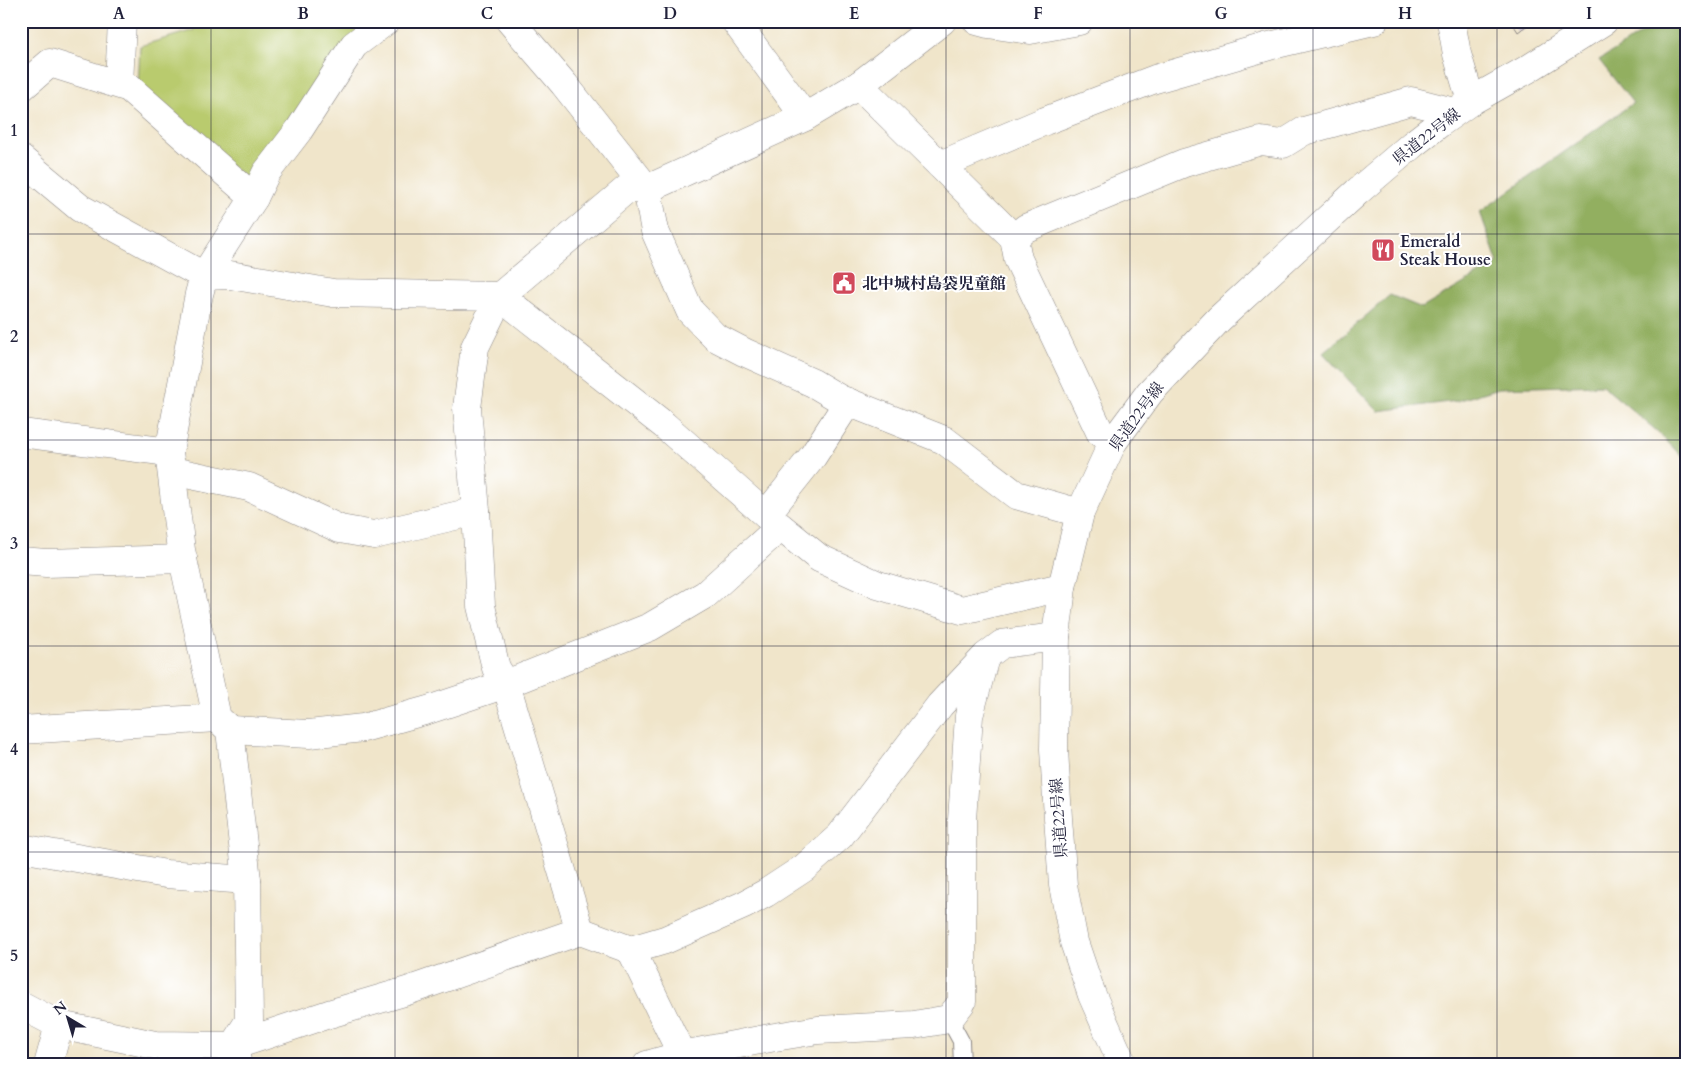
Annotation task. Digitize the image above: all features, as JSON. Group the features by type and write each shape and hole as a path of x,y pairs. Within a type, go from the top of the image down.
{"street":[{"path":"119,84 122,21"},
{"path":"235,1055 248,1021 247,880 224,724 183,559 171,462 199,294 204,276 254,198 266,173 299,130 354,45 386,21"},
{"path":"510,21 564,84 647,189 655,230 690,311 716,337 744,352 813,383 848,402 944,440 1016,495 1080,513"},
{"path":"735,21 805,117"},
{"path":"580,932 506,684 496,668 481,606 476,511 467,408 475,347 500,296 627,190 647,189 805,117 859,85 942,21"},
{"path":"977,21 1030,30 1079,21"},
{"path":"940,165 1045,121 1155,79 1269,46 1374,21"},
{"path":"1014,238 1026,228 1184,163 1218,153 1261,141 1283,144 1304,131 1411,101 1462,107 1450,21"},
{"name":"県道22号線","path":"1123,1065 1092,995 1074,942 1063,884 1054,749 1056,637 1062,587 1080,513 1113,442 1150,392 1219,319 1412,144 1462,107 1604,21"},
{"path":"21,88 50,63 129,88 254,198"},
{"path":"859,85 1014,238 1018,259 1100,432 1113,442"},
{"path":"21,159 80,208 204,276 230,275 334,293 500,296 664,425 773,521 819,558 878,585 962,610 1062,587"},
{"path":"21,730 224,724 309,734 363,728 428,710 506,684 650,627 706,594 773,521 848,402"},
{"path":"21,433 171,462 249,487 340,529 374,535 476,511"},
{"path":"21,561 46,563 183,559"},
{"path":"21,1005 59,1025 155,1045 235,1055 329,1014 407,991 580,932 631,950 664,940 744,905 804,868 840,836 940,705 986,656 1002,644 1056,637"},
{"path":"647,1065 682,1055 818,1030 914,1025 948,1019 962,1002 962,820 968,716 986,656"},
{"path":"21,848 166,874 247,880"},
{"path":"631,950 682,1055"},
{"path":"48,1065 59,1025"}],"lane":[{"path":"948,1019 961,1041 962,1065"}],"green space":[{"path":"196,21 373,21 249,181 138,89 140,46 194,30"},
{"path":"1661,21 1685,21 1687,23 1687,462 1658,432 1602,385 1499,388 1457,401 1378,411 1323,353 1390,295 1422,308 1498,263 1480,212 1633,103 1599,60"}],"building":[{"path":"1511,21 1533,21 1518,32"}],"place":[{"name":"Emerald Steak House","path":"1383,250"},
{"name":"北中城村島袋児童館","path":"844,283"}]}
